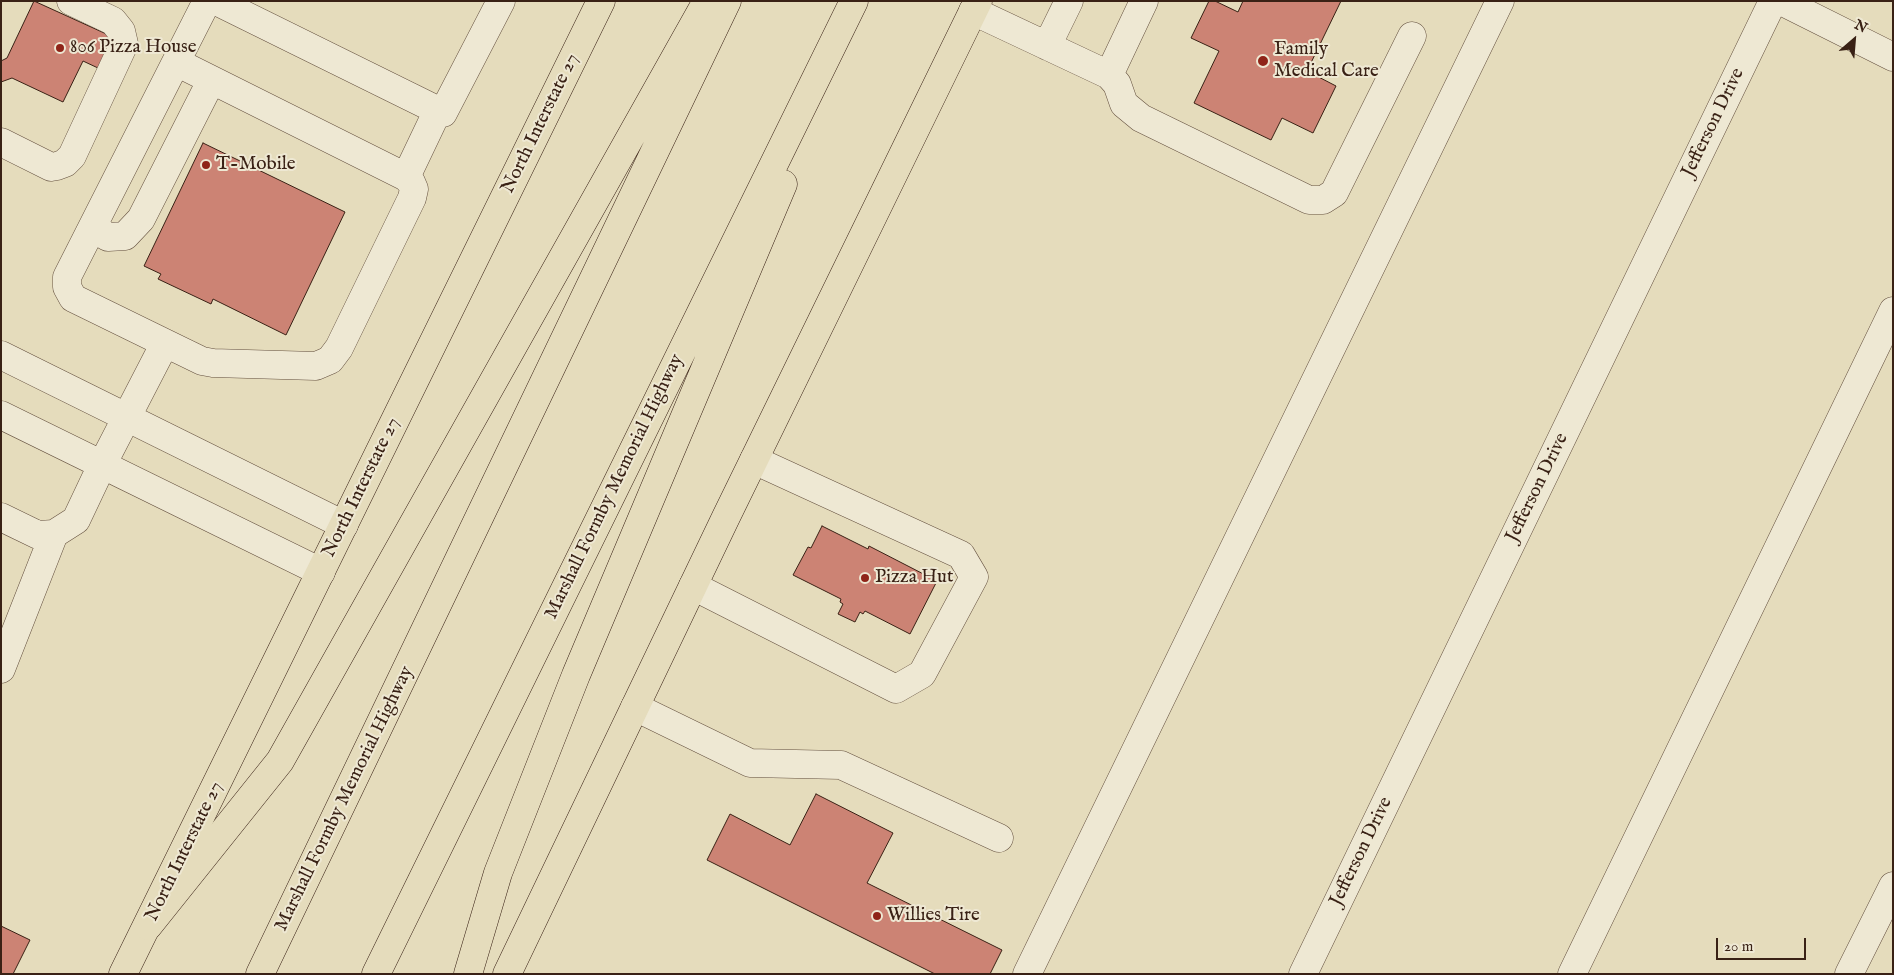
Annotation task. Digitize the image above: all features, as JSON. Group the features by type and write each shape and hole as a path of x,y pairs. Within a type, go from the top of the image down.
{"main road":[{"name":"North Interstate 27","path":"124,974 601,1"},
{"path":"148,926 280,761 707,1"},
{"name":"Marshall Formby Memorial Highway","path":"260,974 727,1"},
{"name":"Marshall Formby Memorial Highway","path":"376,974 854,1"},
{"path":"468,974 498,873 576,675 860,1"},
{"path":"507,974 754,460 976,6"}],"street":[{"path":"1,142 50,167 65,163 72,156 124,44 121,31 113,22 71,1"},
{"path":"176,62 406,177 411,182 414,188 412,198 339,348 330,360 316,366 202,361 73,298 67,287 67,277 92,228 176,62 207,1"},
{"path":"216,1 437,112 443,113 501,1"},
{"path":"1047,46 1069,1"},
{"path":"1109,75 1144,1"},
{"path":"1028,974 1500,1"},
{"name":"Jefferson Drive","path":"1303,974 1773,1"},
{"path":"1781,1 1893,57"},
{"path":"976,6 1047,46 1109,75 1117,84 1124,104 1141,118 1309,200 1323,200 1334,193 1412,36"},
{"path":"92,228 108,237 125,236 141,219 211,81"},
{"path":"406,177 437,112"},
{"path":"1572,974 1893,311"},
{"path":"1,517 38,535 54,534 76,520 102,464 165,342"},
{"path":"1,355 344,524"},
{"path":"1,415 321,572"},
{"path":"693,586 896,689 922,674 974,577 961,555 754,460"},
{"path":"1,669 54,534"},
{"path":"635,707 750,763 841,765 999,838"},
{"path":"1849,974 1893,886"}],"building":[{"name":"806 Pizza House","path":"34,1 113,37 98,68 83,61 63,102 12,78 1,82 1,61 7,58"},
{"name":"Family Medical Care","path":"1209,1 1215,1 1238,12 1243,1 1341,1 1307,71 1336,86 1313,133 1282,118 1271,140 1194,103 1219,51 1191,38"},
{"path":"203,143 345,212 286,335 213,299 211,304 158,279 161,274 144,266"},
{"name":"Pizza Hut","path":"822,526 868,549 869,546 937,581 910,634 865,611 863,614 860,612 855,622 838,614 843,604 840,602 841,599 793,575 808,547 811,548"},
{"name":"Willies Tire","path":"816,794 893,833 867,883 1002,950 990,974 935,974 707,860 730,814 790,845"},
{"path":"1,926 30,940 13,974 1,974"}],"place":[{"name":"806 Pizza House","path":"60,48"},
{"name":"Family Medical Care","path":"1263,61"},
{"name":"T-Mobile","path":"206,165"},
{"name":"Pizza Hut","path":"865,578"},
{"name":"Willies Tire","path":"877,916"}]}
